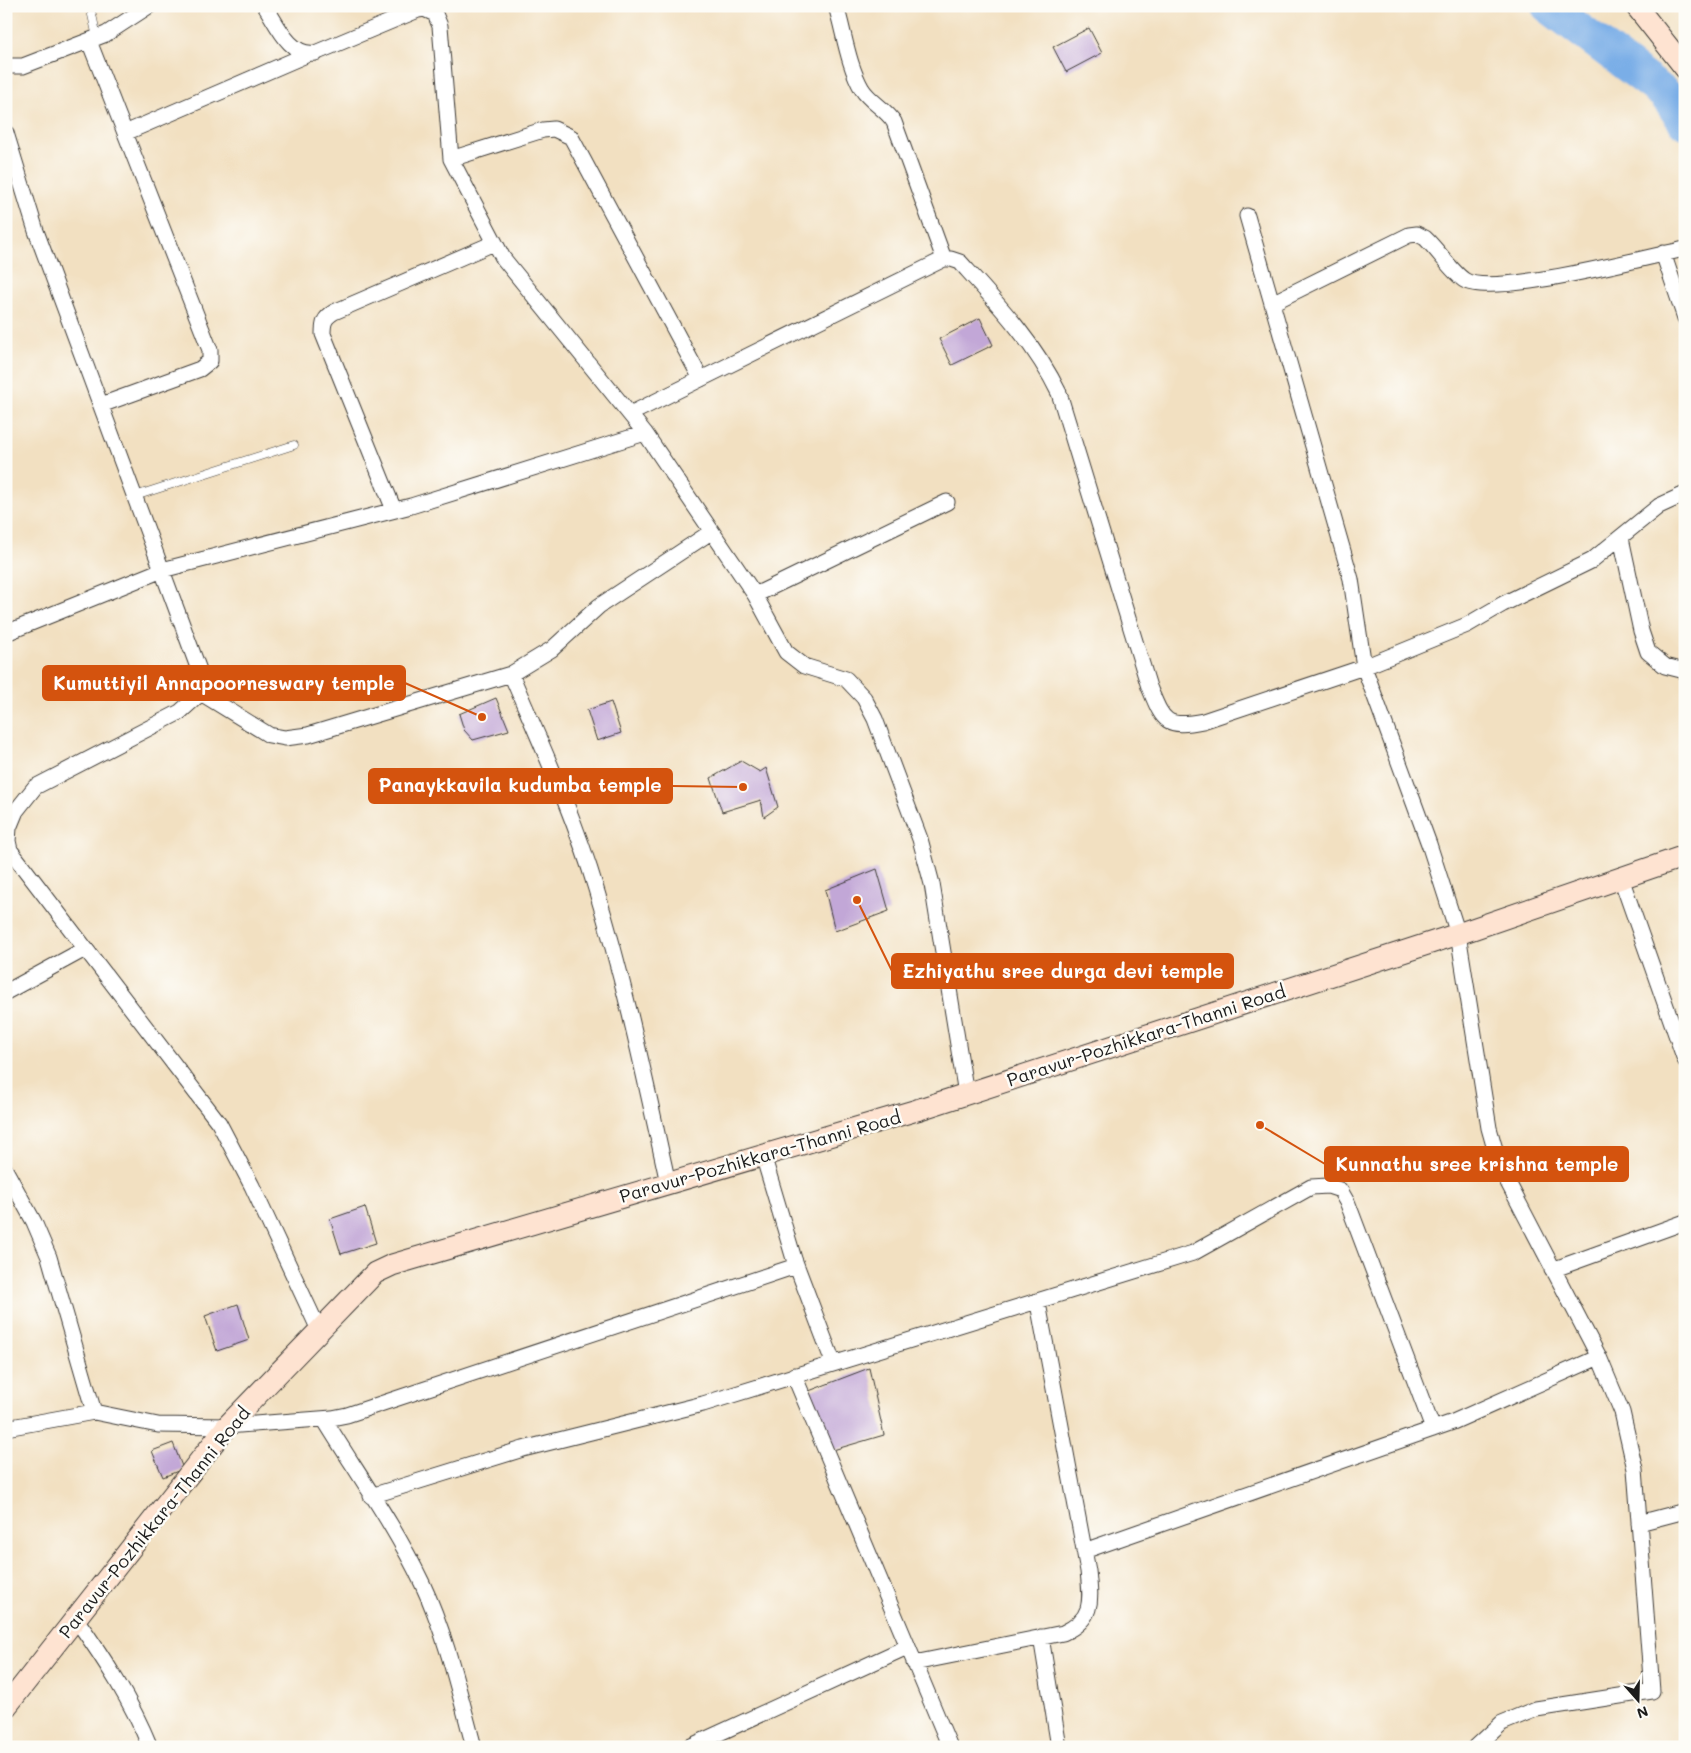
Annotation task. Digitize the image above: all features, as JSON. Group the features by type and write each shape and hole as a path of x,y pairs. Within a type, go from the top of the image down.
{"main road":[{"path":"1636,6 1685,68"},
{"name":"Paravur-Pozhikkara-Thanni Road","path":"6,1707 227,1426 364,1282 375,1273 392,1265 966,1094 1458,934 1685,856"}],"street":[{"path":"6,66 23,66 93,39 122,25 149,6"},
{"path":"265,6 295,49 306,54"},
{"path":"836,6 856,76 869,98 888,113 894,122 944,259"},
{"path":"125,133 306,54 315,54 418,10 430,10 435,14 440,26 452,159 503,258 645,433 755,595 790,657 804,666 846,679 864,698 875,719 920,839 932,884 966,1094"},
{"path":"93,39 125,133 207,341 210,360 200,369 101,405"},
{"path":"452,159 543,130 554,129 571,137 701,379"},
{"path":"6,133 36,231 199,670 201,693"},
{"path":"1247,216 1350,579 1364,667 1429,844 1458,934 1490,1128 1498,1159 1552,1270 1599,1357 1622,1412 1635,1469 1652,1691 1536,1709 1502,1723 1476,1747"},
{"path":"1272,303 1409,236 1417,234 1425,238 1464,280 1490,286 1543,279 1685,249"},
{"path":"394,510 323,334 323,324 327,316 334,312 494,243"},
{"path":"1663,253 1685,318"},
{"path":"630,414 944,259 951,258 960,262 1029,341 1045,364 1059,393 1149,687 1160,712 1168,722 1181,725 1203,721 1364,667 1467,625 1503,604 1591,561 1659,506 1685,494"},
{"path":"6,633 162,570 394,510 645,433"},
{"path":"755,595 947,502"},
{"path":"201,693 269,735 286,738 308,735 512,674 552,649 600,606 711,532"},
{"path":"1621,538 1648,652 1666,666 1685,671"},
{"path":"512,674 568,808 596,887 627,998 668,1183"},
{"path":"201,693 180,712 35,787 16,811 8,826 8,841 10,850 219,1123 252,1186 319,1330"},
{"path":"1621,878 1678,1018 1685,1060"},
{"path":"6,992 85,949"},
{"path":"763,1155 796,1266 833,1362"},
{"path":"6,1171 34,1222 49,1256 94,1412"},
{"path":"372,1496 523,1449 703,1404 833,1362 1038,1303 1193,1254 1311,1187 1328,1186 1340,1190 1433,1429"},
{"path":"1552,1270 1685,1222"},
{"path":"6,1428 94,1412 158,1425 227,1426 324,1419 347,1415 796,1266"},
{"path":"914,1663 1063,1633 1076,1627 1086,1617 1090,1597 1084,1551 1038,1303"},
{"path":"1084,1551 1433,1429 1599,1357"},
{"path":"794,1375 950,1747"},
{"path":"324,1419 372,1496 422,1584 442,1635 474,1747"},
{"path":"1639,1524 1685,1511"},
{"path":"76,1619 109,1665 137,1715 150,1747"},
{"path":"1041,1637 1058,1747"},
{"path":"689,1747 907,1647"}],"lane":[{"path":"90,6 93,39"},
{"path":"135,496 294,445"}],"building":[{"path":"1089,28 1102,53 1066,72 1053,47"},
{"path":"980,318 993,345 952,365 939,339"},
{"path":"496,698 509,730 473,740 464,730 459,714"},
{"path":"611,702 621,733 597,741 587,710"},
{"path":"741,761 760,772 766,768 778,807 764,817 761,800 722,812 711,778"},
{"path":"877,869 889,911 835,931 825,890"},
{"path":"365,1207 376,1243 341,1254 330,1219"},
{"path":"238,1304 249,1340 217,1351 205,1316"},
{"path":"869,1368 884,1435 833,1450 809,1391"},
{"path":"173,1443 183,1469 163,1477 152,1451"}],"waterway":[{"path":"1548,6 1665,94 1685,122"}],"place":[{"name":"Kumuttiyil Annapoorneswary temple","path":"482,717"},
{"name":"Panaykkavila kudumba temple","path":"743,787"},
{"name":"Ezhiyathu sree durga devi temple","path":"857,900"},
{"name":"Kunnathu sree krishna temple","path":"1260,1125"}]}
